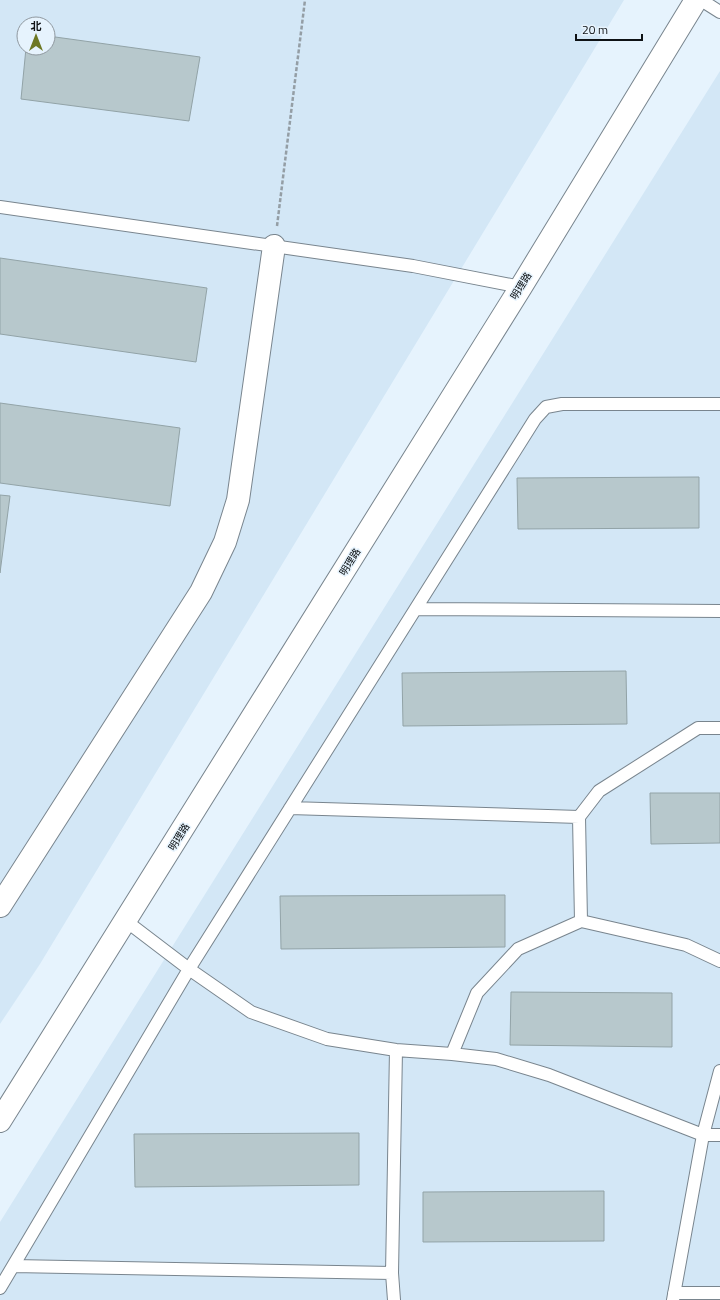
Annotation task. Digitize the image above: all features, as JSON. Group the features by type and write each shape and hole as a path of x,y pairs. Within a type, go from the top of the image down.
{"street":[{"name":"明理路","path":"0,1121 521,287 696,0"},
{"path":"0,906 201,592 225,542 238,500 274,246"}],"lane":[{"path":"701,0 720,12"},
{"path":"0,207 413,266 521,287"},
{"path":"0,1288 189,969 535,418 546,407 562,404 720,404"},
{"path":"416,609 720,611"},
{"path":"581,921 578,817 599,791 698,728 720,728"},
{"path":"290,808 578,817"},
{"path":"126,921 189,969 251,1012 327,1039 396,1050 452,1054 496,1060 550,1075 703,1135 720,1135"},
{"path":"452,1054 477,993 518,949 581,921 686,945 720,961"},
{"path":"394,1300 392,1273 396,1050"},
{"path":"720,1071 703,1135 673,1296 720,1293"},
{"path":"13,1266 392,1273"}],"path":[{"path":"274,246 305,0"}],"shaded area":[{"path":"0,0 624,0 40,964 0,1024"},
{"path":"720,71 720,1300 0,1300 0,1222"}],"building":[{"path":"56,37 200,57 189,121 21,99 25,56 56,56"},
{"path":"0,258 207,288 196,362 0,334"},
{"path":"0,403 180,428 170,506 0,483"},
{"path":"699,477 699,528 518,529 517,478"},
{"path":"0,495 10,496 0,573"},
{"path":"626,671 627,724 403,726 402,673"},
{"path":"650,793 720,793 720,843 651,844"},
{"path":"505,895 505,947 281,949 280,896"},
{"path":"511,992 672,993 672,1047 510,1045"},
{"path":"359,1133 359,1185 135,1187 134,1134"},
{"path":"604,1191 604,1241 423,1242 423,1192"}]}
